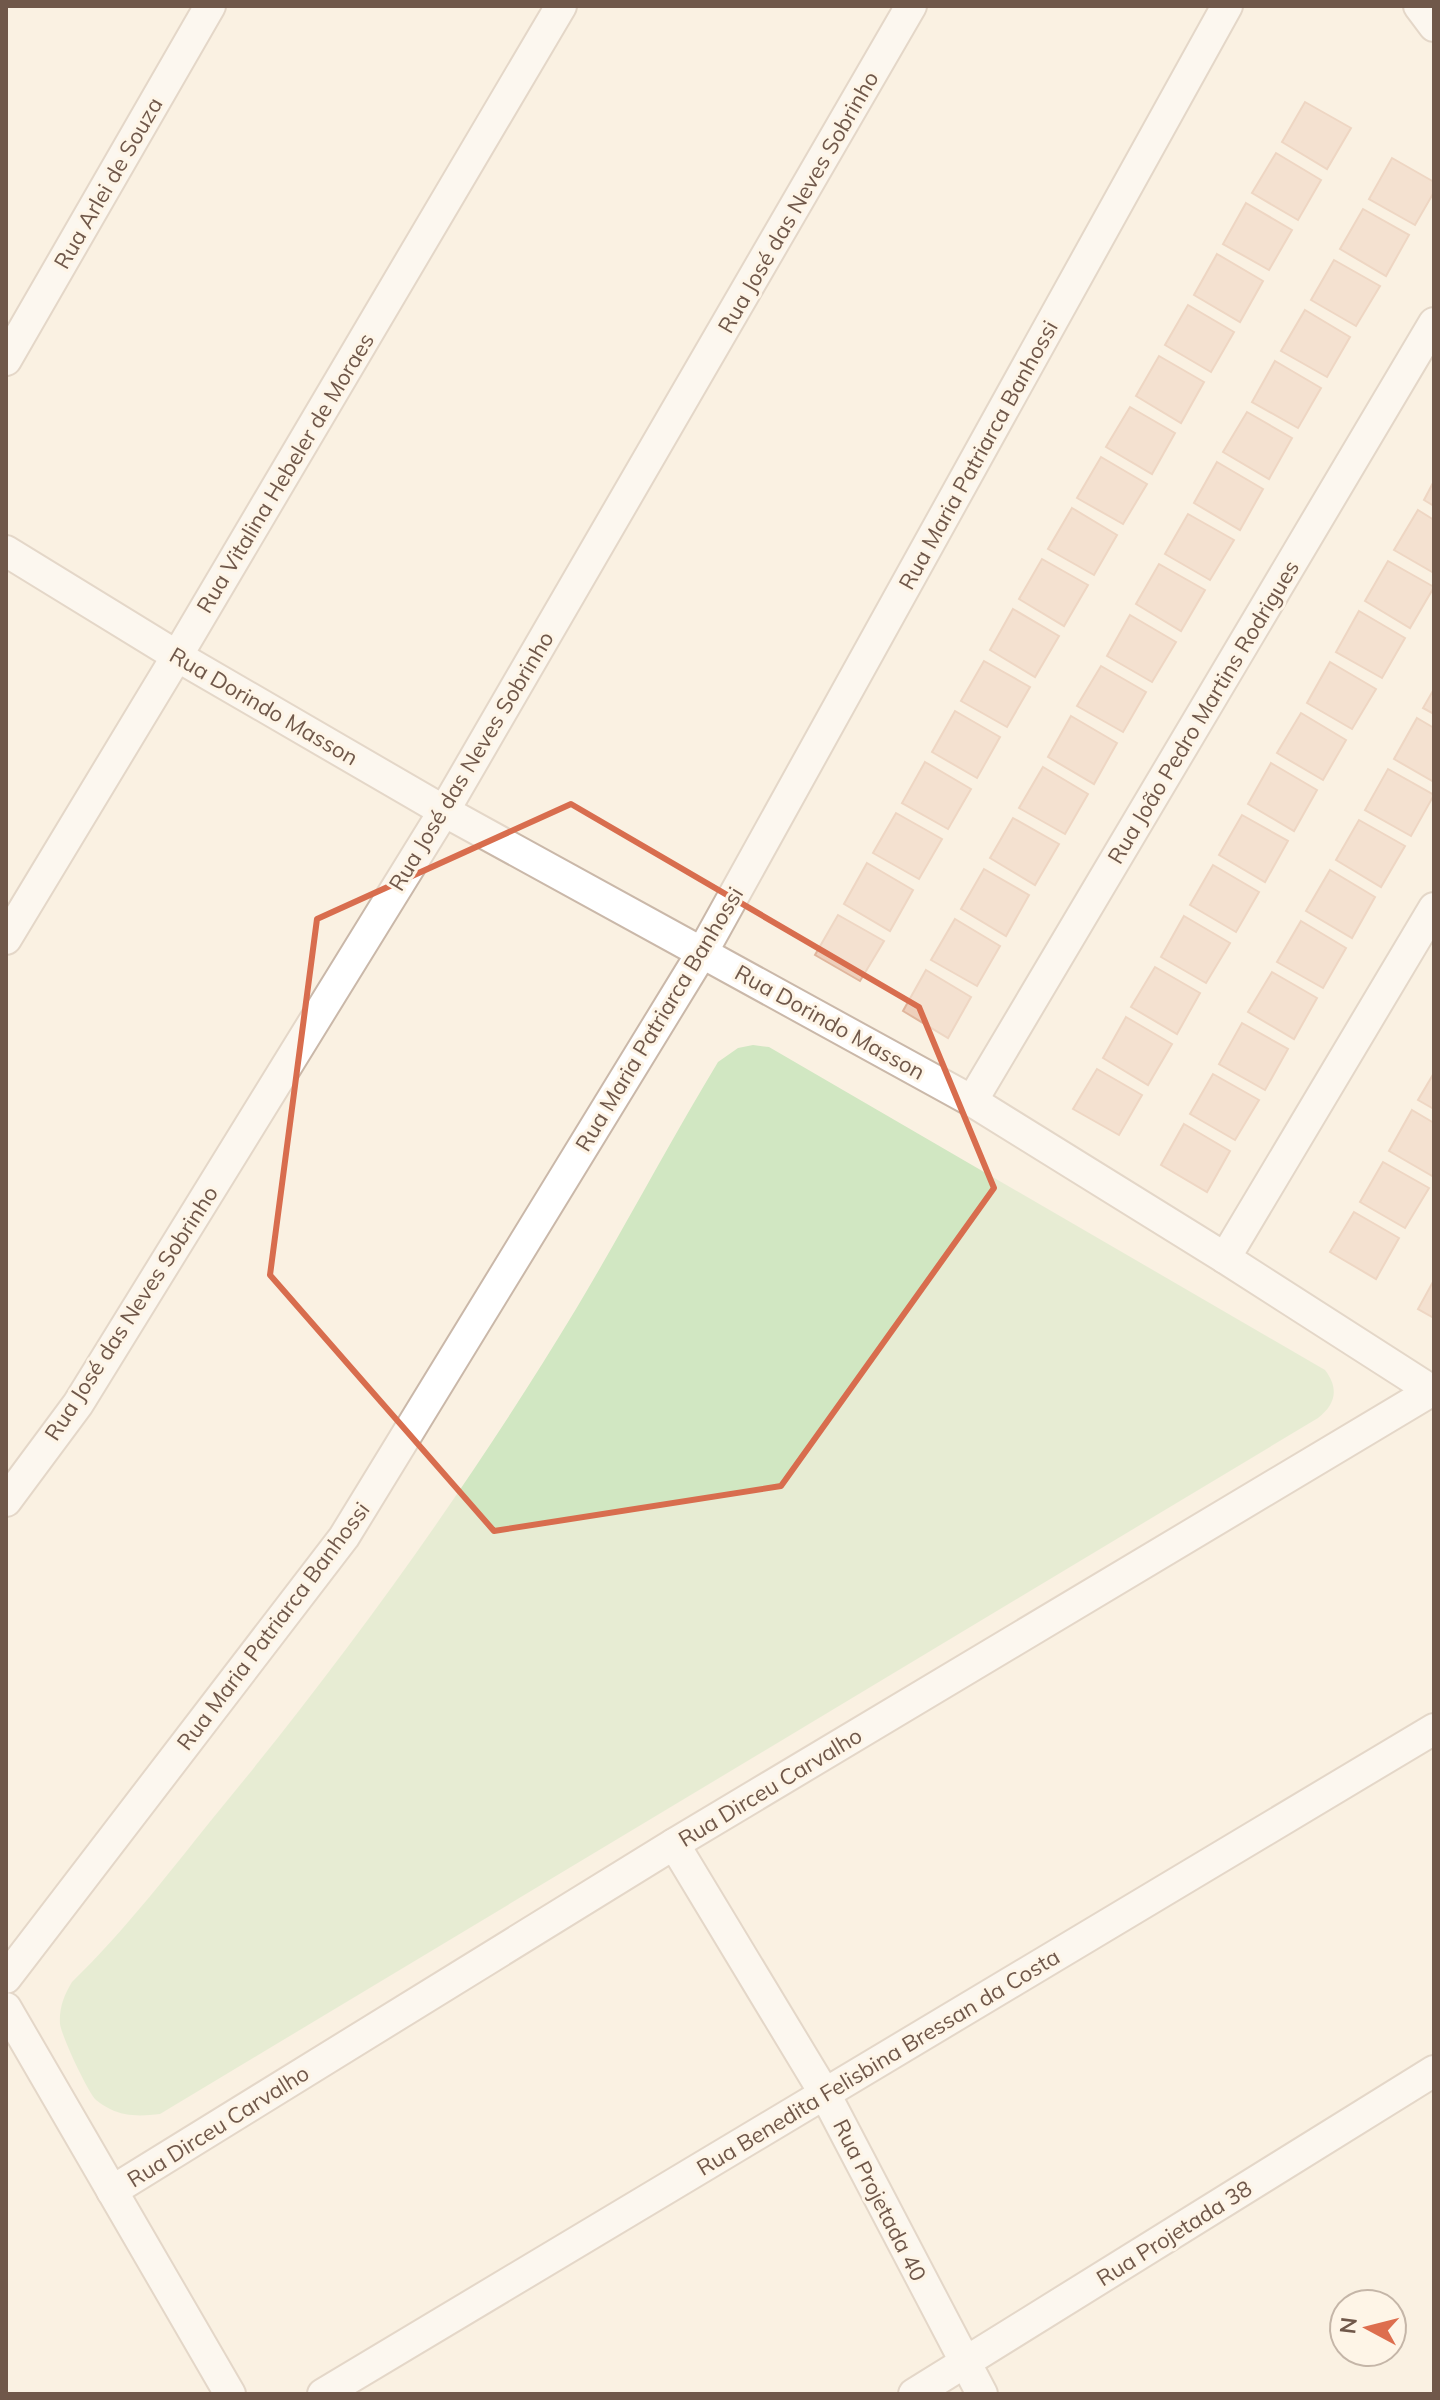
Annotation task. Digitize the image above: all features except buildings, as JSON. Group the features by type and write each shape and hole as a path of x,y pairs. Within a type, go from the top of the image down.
{"street":[{"name":"Rua Arlei de Souza","path":"6,360 210,6"},
{"name":"Rua Vitalina Hebeler de Moraes","path":"6,939 561,6"},
{"name":"Rua José das Neves Sobrinho","path":"6,1501 78,1404 444,811 911,6"},
{"name":"Rua Maria Patriarca Banhossi","path":"6,1978 344,1537 703,951 1227,6"},
{"path":"1419,6 1434,26"},
{"name":"Rua João Pedro Martins Rodrigues","path":"972,1101 1434,323"},
{"name":"Rua Dorindo Masson","path":"6,551 177,656 444,811 972,1101 1433,1391"},
{"path":"1225,1258 1434,908"},
{"name":"Rua Dirceu Carvalho","path":"112,2191 674,1844 1433,1391"},
{"name":"Rua Benedita Felisbina Bressan da Costa","path":"323,2394 1434,1729"},
{"name":"Rua Projetada 40","path":"674,1844 825,2094 982,2394"},
{"path":"6,2008 230,2394"},
{"name":"Rua Projetada 38","path":"914,2394 1434,2071"}],"highlighted area":[{"path":"571,804 919,1007 994,1188 781,1486 494,1531 270,1275 317,919"}],"green space":[{"path":"753,1045 769,1047 1325,1370 1334,1389 1329,1407 1318,1418 160,2114 128,2115 104,2106 95,2099 86,2084 60,2024 63,2002 72,1982 149,1897 270,1748 363,1626 452,1502 536,1374 718,1062 738,1048"}]}
